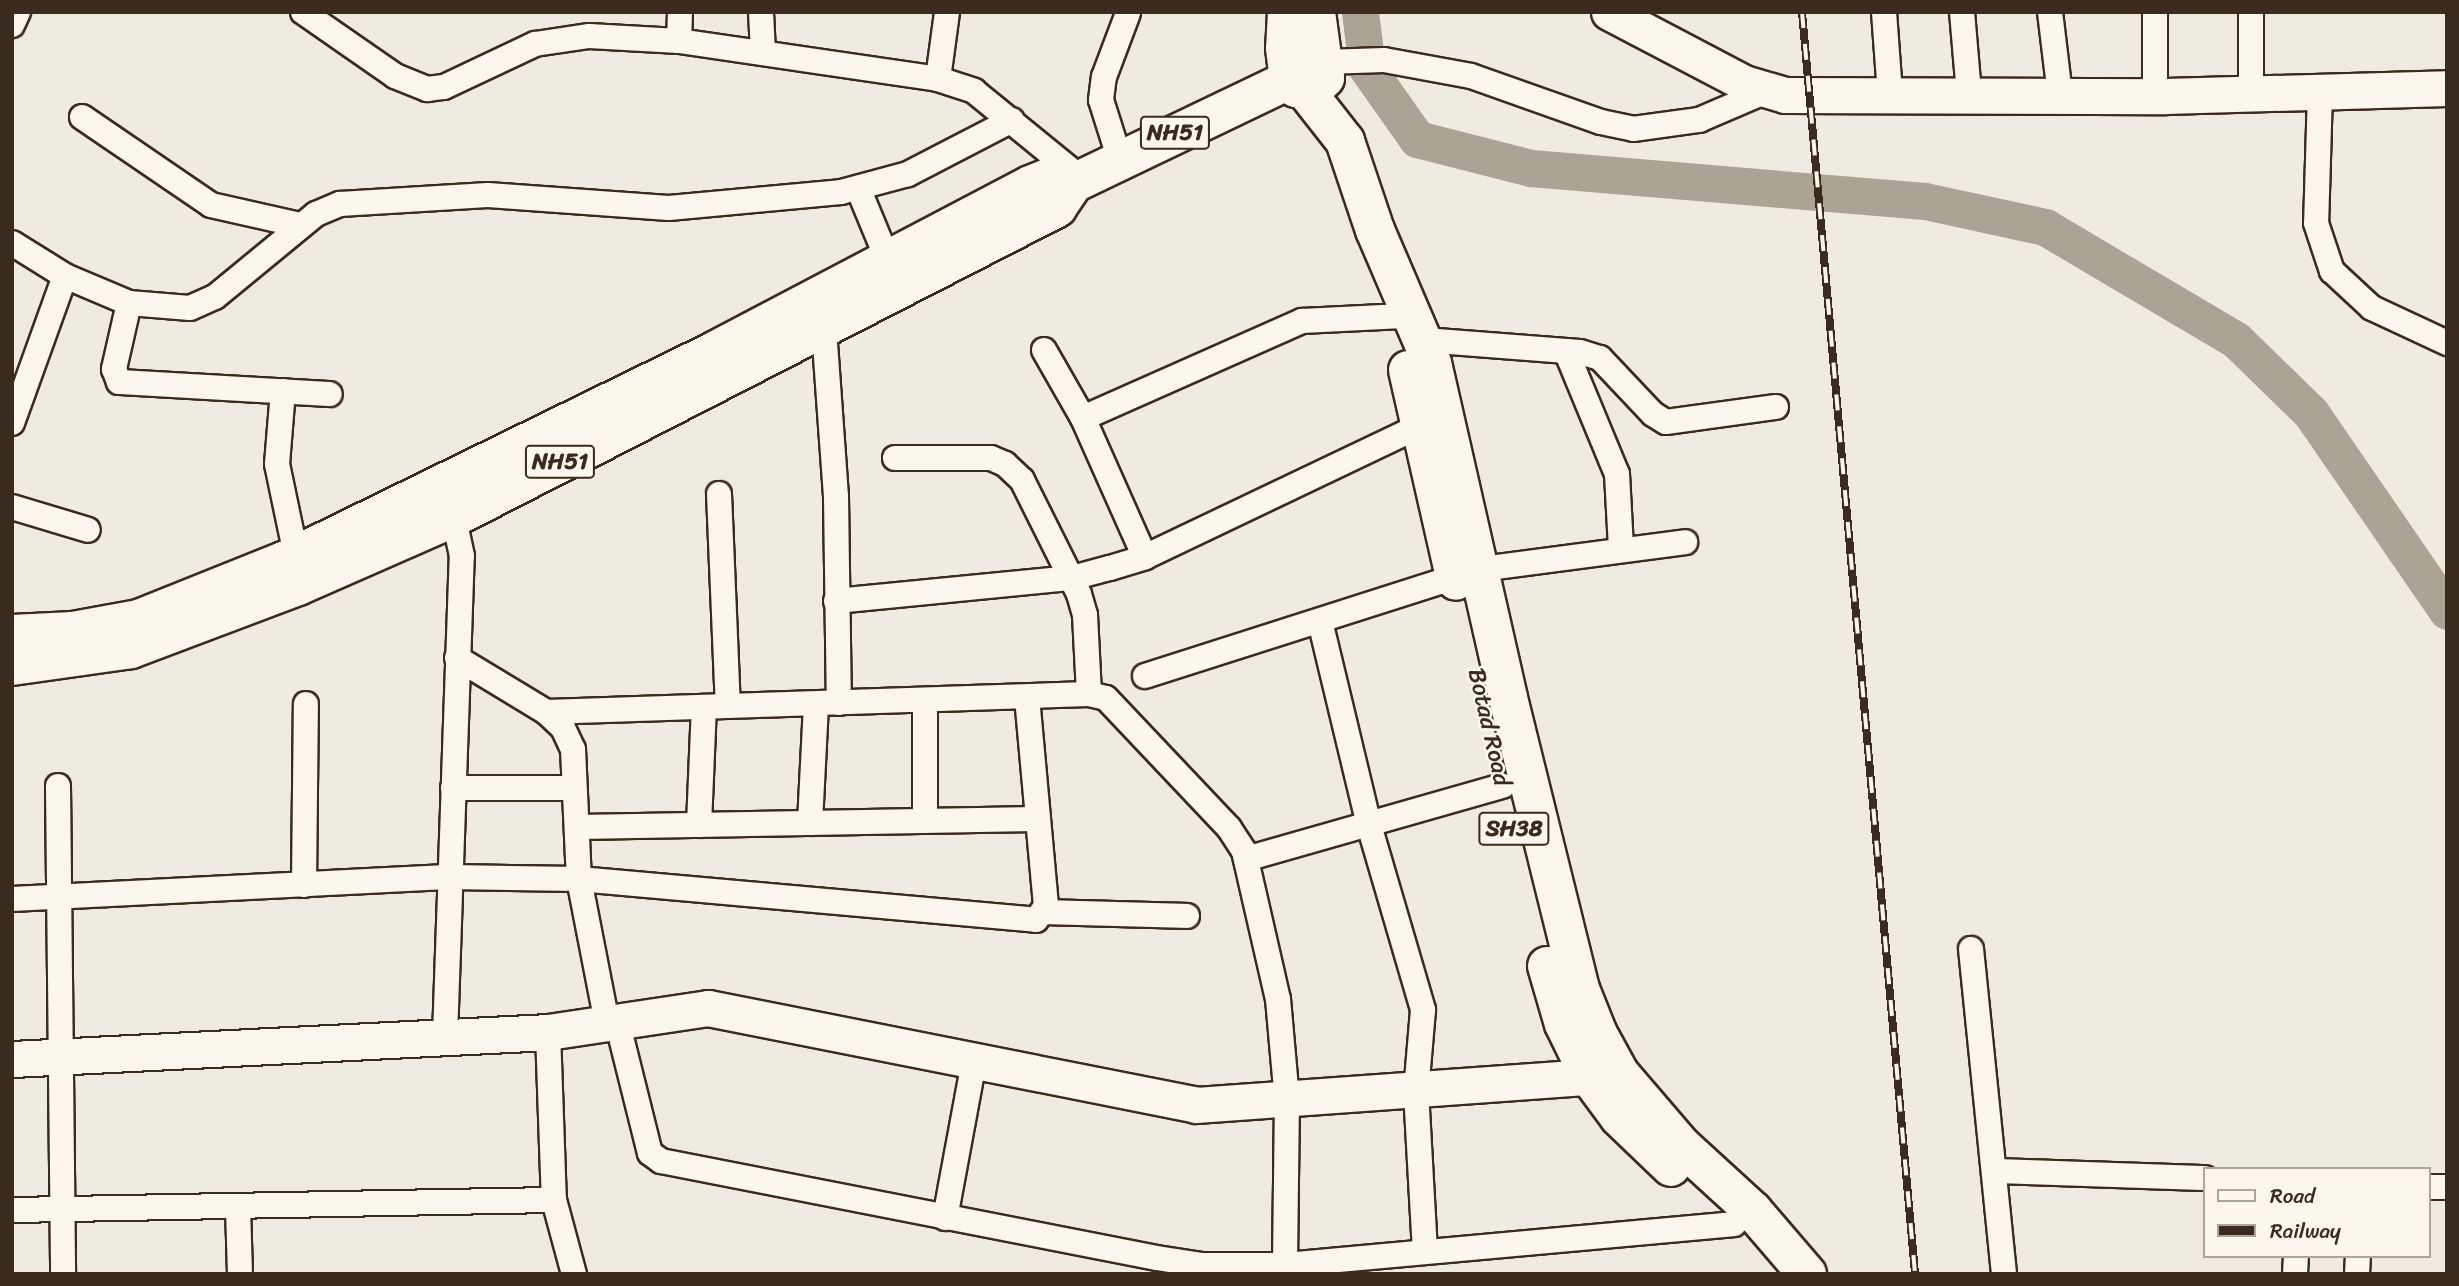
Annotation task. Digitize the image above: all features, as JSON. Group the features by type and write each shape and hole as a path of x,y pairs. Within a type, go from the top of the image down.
{"main road":[{"path":"1287,12 1311,77"},
{"path":"1311,77 1315,12"},
{"name":"Botad Road","path":"1311,77 1343,139 1375,230 1409,314 1468,574 1580,989 1619,1117 1734,1224 1806,1274"},
{"name":"NH51","path":"12,666 131,649 298,586 450,501 823,309 1057,208 1078,181 1311,77"},
{"name":"NH51","path":"823,309 887,258 1050,177 1078,181"},
{"name":"Botad Road","path":"1409,314 1407,366 1420,426 1468,574 1503,786 1551,985 1605,1077 1806,1274"},
{"name":"NH51","path":"12,634 73,631 139,619 296,555 450,501"}],"street":[{"path":"12,25 18,12"},
{"path":"303,12 395,76 427,89 444,87 500,58 561,38 679,41 938,79 974,92 1012,120 1078,181"},
{"path":"679,41 680,12"},
{"path":"761,12 763,53"},
{"path":"938,79 947,12"},
{"path":"1609,12 1764,92"},
{"path":"1884,12 1890,93"},
{"path":"1962,12 1969,94"},
{"path":"2050,12 2060,95"},
{"path":"2154,12 2155,96"},
{"path":"2251,12 2251,94"},
{"path":"1120,160 1101,100 1104,77 1128,13"},
{"path":"1311,77 1384,60 1471,76 1601,122 1633,129 1699,120 1764,92 2155,96 2447,88"},
{"path":"2320,92 2316,223 2332,271 2372,308 2447,344"},
{"path":"82,117 211,205 300,225"},
{"path":"12,243 65,276 129,303 190,308 215,297 300,225 340,204 488,195 670,208 859,188 908,174 1012,120"},
{"path":"859,188 887,258"},
{"path":"12,423 65,276"},
{"path":"129,303 114,369 118,382 330,394"},
{"path":"810,823 828,704 836,601 835,497 823,309"},
{"path":"1083,418 1302,321 1409,314 1600,358 1666,422 1776,407"},
{"path":"1044,350 1083,418 1145,557"},
{"path":"1566,351 1618,474 1621,549"},
{"path":"283,391 277,464 296,555"},
{"path":"836,601 1072,578 1145,557 1420,426"},
{"path":"895,458 991,458 1005,464 1022,480 1072,578 1085,615 1089,694"},
{"path":"699,825 716,707 719,494"},
{"path":"445,1037 462,555 450,501"},
{"path":"12,507 88,530"},
{"path":"1145,676 1468,574 1621,549 1685,542"},
{"path":"1320,621 1369,825 1423,1010 1416,1091 1425,1252"},
{"path":"457,651 546,712 563,728 573,749 579,879 612,1022 650,1153 661,1161 945,1218 1202,1265 1284,1269 1425,1252 1734,1224"},
{"path":"546,712 1089,694 1106,698 1229,828 1246,859 1278,999 1287,1099 1284,1269"},
{"path":"1027,697 1045,912"},
{"path":"925,701 925,821"},
{"path":"304,885 306,705"},
{"path":"58,786 64,1057 63,1274"},
{"path":"1246,859 1503,786"},
{"path":"453,788 575,788"},
{"path":"577,827 1038,819"},
{"path":"12,899 60,899 451,877 579,879 1036,920 1045,912 1187,916"},
{"path":"1971,949 2004,1274"},
{"path":"12,1059 548,1032 708,1008 1196,1105 1605,1077"},
{"path":"548,1032 554,1200 574,1274"},
{"path":"945,1218 974,1061"},
{"path":"1994,1171 2204,1178"},
{"path":"12,1210 238,1208 554,1200"},
{"path":"238,1208 240,1274"}],"waterway":[{"path":"1360,12 1367,68 1417,139 1531,168 1925,201 2045,227 2236,340 2311,413 2447,611"}],"railway":[{"path":"1802,12 1915,1274"}]}
